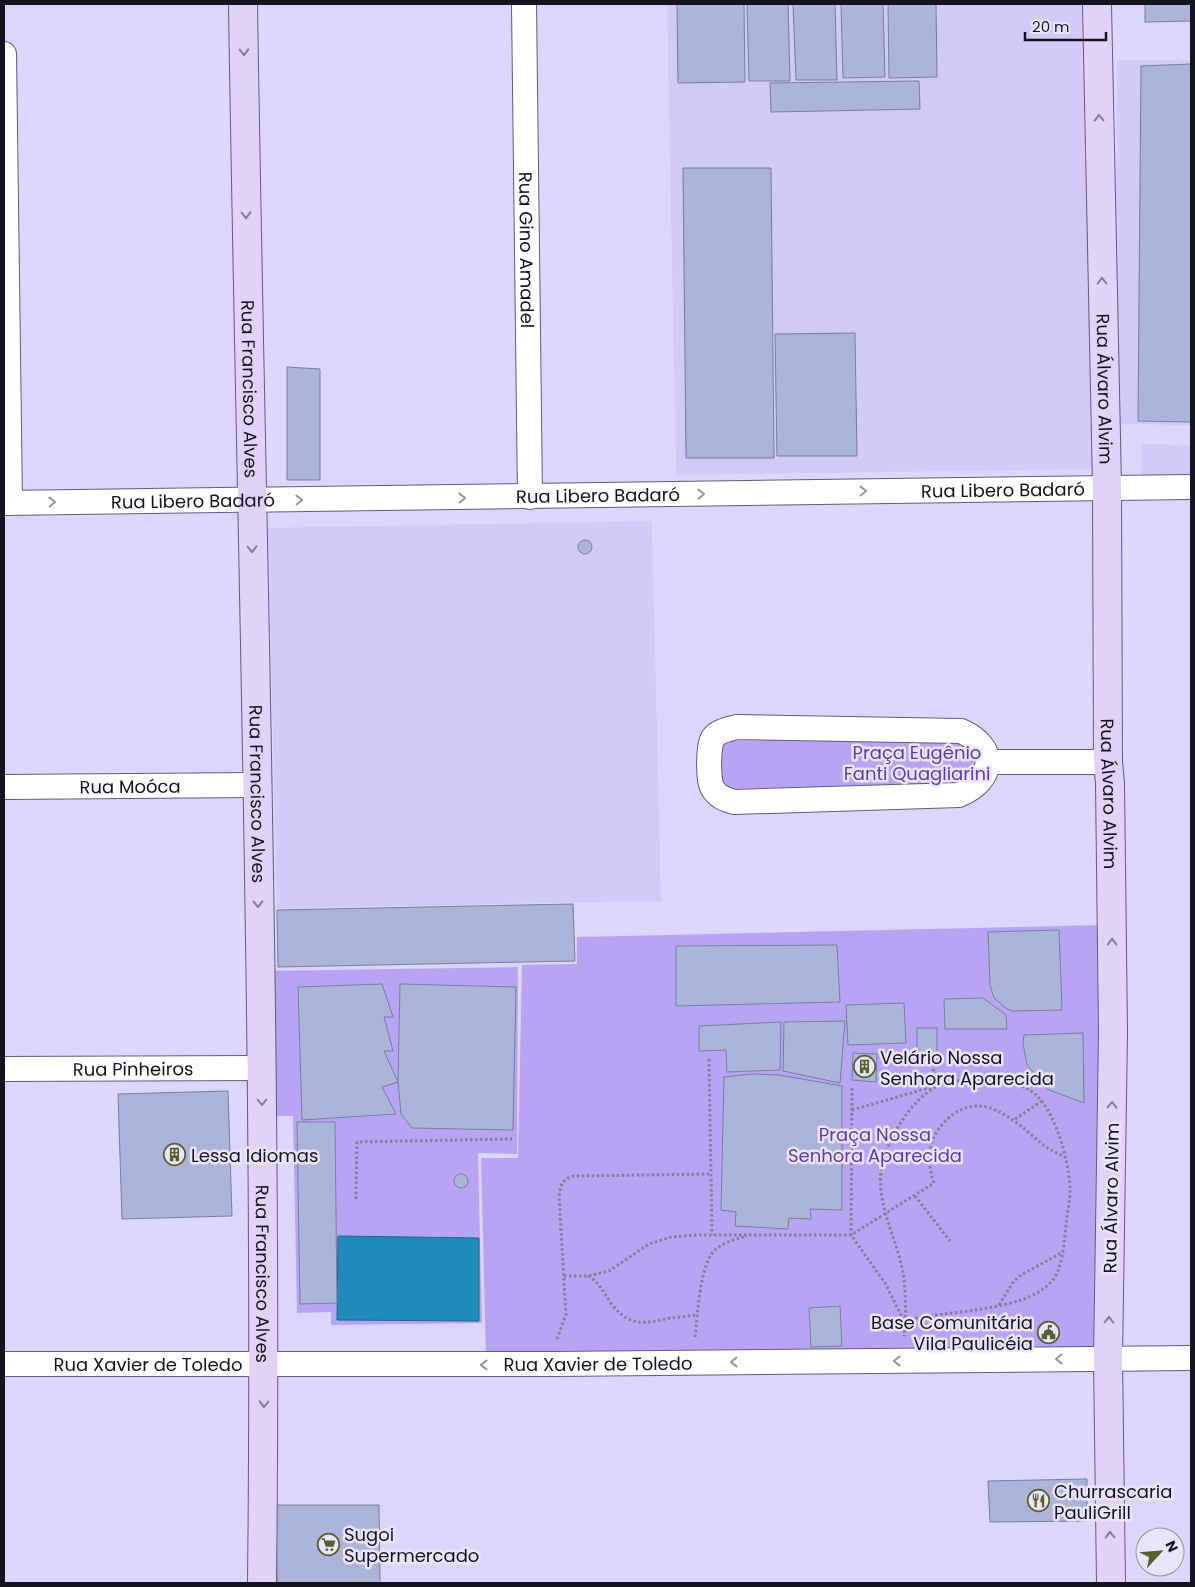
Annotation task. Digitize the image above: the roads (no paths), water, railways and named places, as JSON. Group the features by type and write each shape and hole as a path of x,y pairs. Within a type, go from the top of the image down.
{"street":[{"name":"Rua Francisco Alves","path":"243,4 250,500 262,1068 264,1366 262,1583"},
{"name":"Rua Gino Amadel","path":"524,4 530,497"},
{"name":"Rua Álvaro Alvim","path":"1097,4 1107,487 1108,762 1110,783 1113,1032 1108,1359 1111,1583"},
{"path":"4,54 7,503"},
{"name":"Rua Libero Badaró","path":"7,503 1191,487"},
{"path":"737,727 961,731 973,736 984,748 988,762 982,780 974,789 959,795 734,802 721,798 712,787 709,746 713,736 723,730 737,727"},
{"path":"988,762 1108,762"},
{"name":"Rua Moóca","path":"4,787 256,785"},
{"name":"Rua Pinheiros","path":"4,1069 262,1068"},
{"name":"Rua Xavier de Toledo","path":"4,1364 264,1366 1191,1358"}],"water":[{"path":"338,1236 479,1238 479,1321 337,1320"}],"place":[{"name":"Velário Nossa Senhora Aparecida","path":"864,1067"},
{"name":"Lessa Idiomas","path":"175,1155"},
{"name":"Base Comunitária Vila Paulicéia","path":"1049,1332"},
{"name":"Churrascaria PauliGrill","path":"1038,1501"},
{"name":"Sugoi Supermercado","path":"328,1544"}],"park label":[{"name":"Praça Eugênio Fanti Quagliarini","path":"917,762"},
{"name":"Praça Nossa Senhora Aparecida","path":"875,1144"}]}
